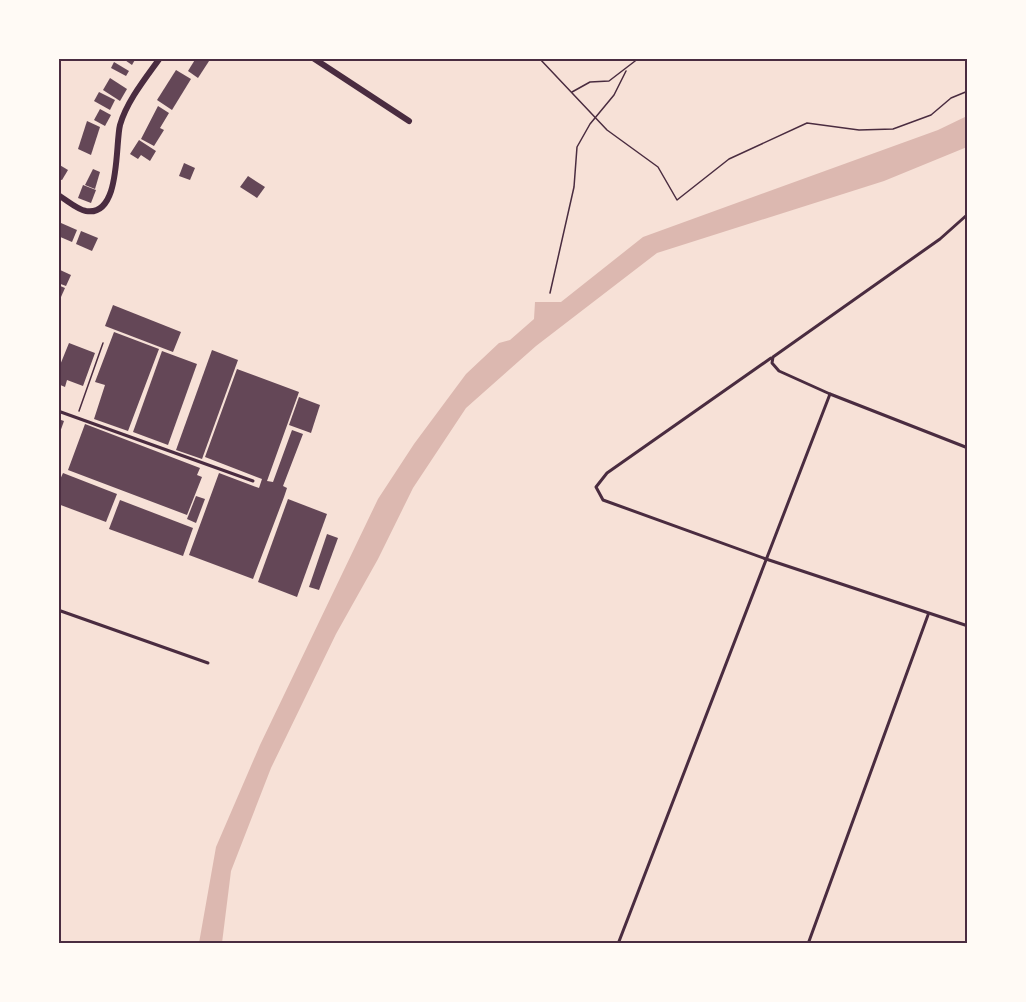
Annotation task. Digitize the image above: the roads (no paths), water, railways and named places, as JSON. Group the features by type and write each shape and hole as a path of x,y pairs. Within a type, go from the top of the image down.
{"street":[{"path":"58,195 86,211 96,210 106,203 115,178 118,135 123,115 160,58"},
{"path":"313,58 409,122"}],"lane":[{"path":"968,214 940,239 608,473 596,487 603,500 928,615 968,626"},
{"path":"773,357 772,363 779,371 830,394 968,448"},
{"path":"618,944 830,394"},
{"path":"58,411 253,481"},
{"path":"58,610 208,663"},
{"path":"808,944 928,615"}]}
